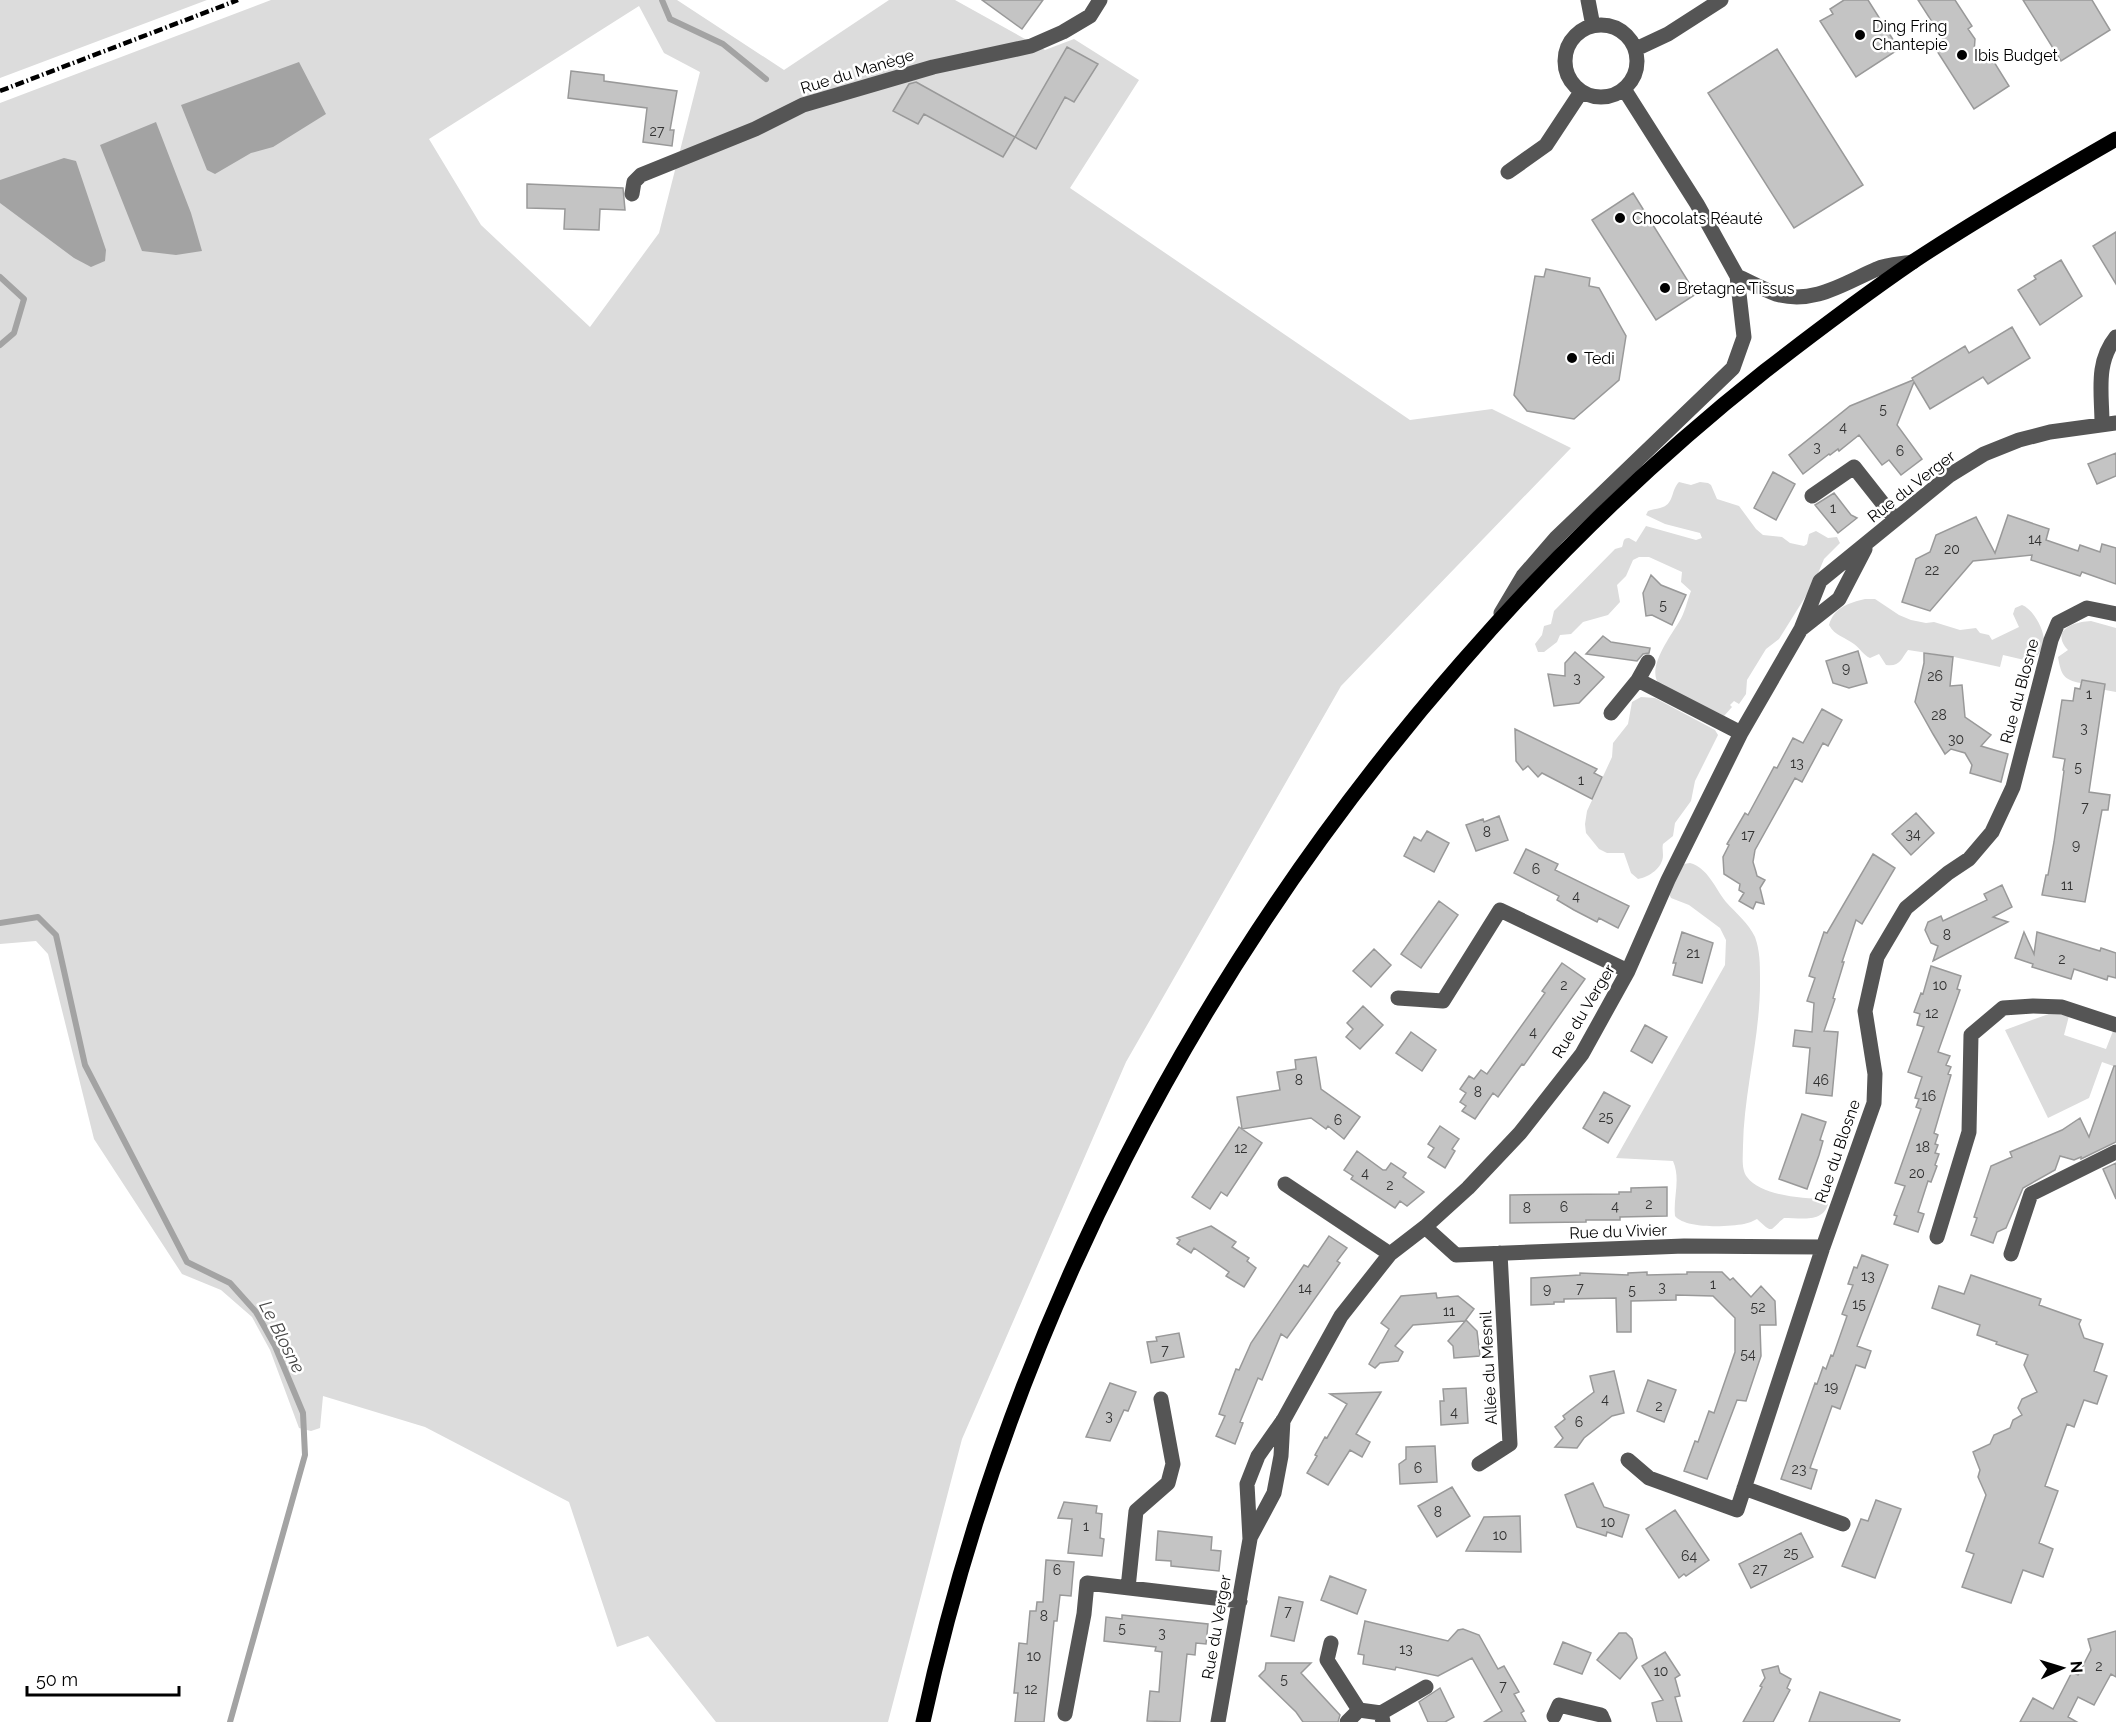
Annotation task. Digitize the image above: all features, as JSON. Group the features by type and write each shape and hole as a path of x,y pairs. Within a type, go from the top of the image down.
{"main road":[{"path":"923,1722 974,1528 998,1455 1043,1337 1078,1255 1119,1169 1212,1001 1287,884 1340,810 1412,718 1494,626 1585,529 1677,445 1761,374 1913,262 2020,195 2116,139"}],"street":[{"name":"Rue du Manège","path":"632,194 634,182 641,175 755,129 803,105 933,67 1031,46 1064,32 1090,16 1100,0"},
{"path":"1588,0 1593,26"},
{"path":"1636,49 1668,34 1721,0"},
{"path":"1593,26 1611,26 1618,29 1632,41 1636,49 1638,66 1635,75 1624,90 1618,94 1603,98 1588,95 1581,92 1569,78 1565,60 1567,50 1576,35 1593,26"},
{"path":"1494,626 1523,576 1556,538 1733,368 1744,337 1737,276 1697,204 1624,90"},
{"path":"1508,172 1546,144 1581,92"},
{"path":"1737,276 1776,294 1814,296 1845,285 1879,267 1913,262"},
{"path":"2109,423 2100,371 2111,343 2116,337"},
{"name":"Rue du Verger","path":"1218,1722 1250,1539 1247,1484 1258,1456 1284,1419 1341,1316 1390,1254 1425,1227 1468,1188 1520,1133 1582,1054 1628,971 1668,880 1741,733 1801,629 1820,581 1950,475 1984,454 2019,440 2061,430 2109,423"},
{"path":"1812,496 1854,467 1895,519"},
{"name":"Rue du Verger","path":"1801,629 1839,599 1868,543"},
{"name":"Rue du Blosne","path":"1628,1460 1648,1479 1737,1510 1823,1247 1874,1103 1875,1074 1865,1011 1877,957 1906,908 1948,873 1969,859 1992,832 2013,787 2051,640 2058,623 2087,608 2116,614"},
{"path":"1611,712 1638,680 1648,662"},
{"path":"1638,680 1741,733"},
{"path":"1398,998 1443,1001 1500,910 1628,971"},
{"path":"1937,1237 1969,1132 1971,1035 2003,1008 2062,1007 2116,1024"},
{"path":"2011,1254 2031,1194 2116,1152"},
{"path":"1285,1184 1390,1254"},
{"name":"Rue du Vivier","path":"1425,1227 1456,1255 1684,1246 1823,1247"},
{"name":"Allée du Mesnil","path":"1479,1464 1510,1444 1500,1253"},
{"path":"1128,1588 1136,1511 1168,1483 1173,1464 1161,1400"},
{"name":"Rue du Verger","path":"1250,1539 1274,1492 1281,1456 1284,1419"},
{"path":"1744,1488 1843,1524"},
{"path":"1065,1713 1084,1614 1087,1583 1240,1602"},
{"path":"1331,1643 1327,1660 1359,1710 1382,1717 1426,1687"},
{"path":"1554,1716 1559,1705 1601,1715 1604,1722"},
{"path":"1347,1722 1359,1710"}],"shaded area":[{"path":"0,0 207,0 0,78"},
{"path":"271,0 677,0 784,70 889,0 955,0 1045,50 1074,39 1139,80 1070,188 1410,420 1492,409 1571,448 1341,686 1126,1062 962,1439 888,1722 716,1722 648,1636 617,1647 569,1502 425,1427 323,1396 320,1428 311,1431 299,1428 270,1350 252,1317 221,1290 182,1274 94,1139 48,954 36,941 0,944 0,103","holes":["639,6 664,53 700,72 659,233 590,327 481,225 429,139"]},
{"path":"299,62 326,114 273,147 251,153 215,174 207,170 181,105"},
{"path":"156,122 191,213 202,251 176,255 142,251 100,145"},
{"path":"64,158 76,161 106,250 105,261 91,267 74,258 0,203 0,180"},
{"path":"1679,482 1691,485 1700,482 1708,483 1717,499 1739,506 1763,535 1782,537 1790,543 1804,546 1807,544 1809,534 1816,531 1828,538 1837,537 1840,543 1824,559 1814,583 1779,639 1766,649 1747,680 1746,694 1739,704 1734,701 1730,705 1732,707 1724,716 1660,685 1656,679 1655,671 1660,654 1681,618 1691,591 1681,582 1682,572 1649,557 1639,557 1633,560 1626,576 1617,585 1620,602 1608,615 1583,622 1571,634 1560,635 1557,642 1544,652 1538,652 1535,644 1542,635 1544,626 1551,624 1554,611 1615,549 1622,547 1625,539 1629,538 1636,542 1646,526 1696,540 1702,538 1700,533 1665,524 1646,515 1648,511 1667,505"},
{"path":"1865,599 1875,599 1911,620 1934,622 1960,630 1976,628 1980,633 1989,635 1992,640 2019,627 2013,614 2015,608 2022,605 2037,620 2044,641 2033,662 2003,655 2000,667 1908,650 1897,664 1886,665 1879,654 1868,657 1854,644 1834,632 1829,625 1838,610"},
{"path":"2091,621 2116,628 2116,692 2105,690 2105,684 2070,680 2060,668 2058,657 2068,650 2061,637 2063,632 2071,625"},
{"path":"1641,697 1655,698 1715,730 1718,735 1695,781 1691,801 1675,823 1673,836 1663,844 1661,864 1651,874 1638,879 1631,873 1624,853 1607,853 1599,849 1586,833 1585,824 1587,811 1612,757 1613,743 1628,724 1632,702"},
{"path":"1690,863 1702,869 1711,879 1726,902 1749,928 1758,947 1760,999 1744,1125 1745,1174 1753,1183 1772,1192 1794,1197 1824,1199 1828,1204 1825,1210 1816,1217 1784,1218 1771,1229 1757,1219 1746,1224 1728,1226 1688,1223 1675,1216 1677,1181 1673,1161 1616,1158 1725,965 1726,940 1720,928 1689,905 1671,898 1668,892 1684,864"},
{"path":"2054,1012 2069,1016 2064,1035 2106,1049 2113,1031 2116,1032 2116,1067 2102,1062 2089,1098 2048,1118 2005,1030"}],"building":[{"path":"982,0 1043,0 1022,29"},
{"name":"Ding Fring Chantepie","path":"1844,0 1868,0 1899,49 1856,77 1820,21 1833,14 1830,9"},
{"name":"Ibis Budget","path":"1918,0 1955,0 1972,26 1968,29 1975,39 1974,53 1984,52 1988,59 1991,57 2009,86 1974,109 1937,51 1947,45"},
{"path":"2023,0 2092,0 2110,30 2061,61"},
{"path":"1067,47 1098,64 1074,102 1065,97 1036,149 1015,137"},
{"path":"1777,49 1863,185 1794,228 1708,93"},
{"path":"571,71 604,75 604,81 677,91 670,130 674,130 672,146 643,142 647,108 568,98"},
{"path":"916,82 1015,137 1003,157 924,114 918,124 893,111 909,84"},
{"path":"527,184 623,188 625,210 600,209 599,230 564,229 565,209 527,208"},
{"path":"1633,193 1696,294 1656,320 1592,220"},
{"path":"2116,232 2116,284 2093,246"},
{"path":"2061,260 2082,296 2040,325 2018,290 2036,279 2034,276"},
{"name":"Tedi","path":"1546,269 1590,278 1589,286 1599,288 1626,336 1619,380 1574,419 1527,411 1514,395 1535,276 1544,277"},
{"path":"2012,327 2030,358 1988,384 1983,377 1930,409 1914,382 1897,425 1922,459 1901,475 1889,460 1882,465 1859,435 1803,474 1789,455 1850,406 1913,380 1912,378 1965,346 1969,353"},
{"path":"2116,453 2116,476 2097,484 2088,464"},
{"path":"1773,472 1795,484 1776,520 1754,508"},
{"path":"1834,493 1851,515 1857,518 1838,533 1815,505"},
{"path":"2008,515 2049,529 2046,540 2078,551 2080,545 2100,552 2102,544 2116,548 2116,584 2082,572 2080,576 2031,560 2032,555 1973,561 1930,611 1902,602 1916,559 1930,552 1936,535 1976,517 1995,553"},
{"path":"1651,575 1661,585 1686,595 1672,625 1652,615 1646,616 1643,593"},
{"path":"1603,636 1611,642 1650,648 1649,653 1643,654 1637,661 1586,654"},
{"path":"1858,651 1867,683 1849,688 1833,683 1826,661"},
{"path":"1575,652 1604,677 1579,703 1554,706 1548,674 1565,676 1565,663"},
{"path":"1924,653 1953,657 1950,686 1962,685 1965,717 1991,735 1981,746 2008,754 2001,782 1970,773 1972,765 1965,753 1951,749 1945,754 1933,734 1915,702 1924,663"},
{"path":"2082,680 2105,684 2089,792 2110,795 2108,810 2102,810 2085,902 2042,895 2054,842 2064,771 2065,759 2053,757 2062,700 2073,701 2075,688 2080,689"},
{"path":"1822,709 1842,720 1828,746 1823,743 1802,782 1795,778 1755,850 1753,862 1757,876 1765,880 1760,888 1764,904 1756,902 1753,909 1739,901 1744,893 1739,890 1740,884 1724,874 1723,857 1729,845 1727,844 1745,813 1748,815 1793,738 1803,743"},
{"path":"1515,729 1597,769 1594,773 1602,777 1592,799 1542,773 1538,777 1528,766 1523,770 1516,761"},
{"path":"1916,813 1934,833 1911,855 1892,834"},
{"path":"1499,816 1508,840 1476,851 1466,825 1483,819 1484,822"},
{"path":"1427,831 1449,843 1434,872 1404,856 1414,837 1421,841"},
{"path":"1526,849 1558,864 1555,870 1629,906 1618,928 1599,918 1597,922 1574,910 1557,900 1559,896 1514,873"},
{"path":"1873,854 1895,868 1862,924 1856,920 1842,962 1844,962 1833,998 1835,999 1824,1031 1838,1032 1832,1096 1806,1093 1810,1048 1793,1046 1795,1030 1812,1032 1814,1003 1807,1001 1815,978 1809,976 1824,932 1827,933"},
{"path":"2002,885 2012,907 1993,917 2008,922 1933,961 1938,946 1931,943 1925,930 1928,922 1941,916 1943,921 1987,900 1984,894"},
{"path":"1439,901 1458,915 1421,968 1401,954"},
{"path":"1682,932 1713,943 1702,983 1673,975 1676,963 1673,963"},
{"path":"2024,932 2034,954 2037,932 2100,951 2101,948 2116,953 2116,978 2108,976 2107,980 2074,969 2071,979 2032,967 2033,964 2015,958"},
{"path":"1374,949 1391,965 1371,987 1353,971"},
{"path":"1562,963 1585,979 1524,1065 1522,1064 1498,1097 1493,1093 1475,1119 1462,1111 1466,1106 1460,1102 1466,1093 1460,1089 1469,1076 1474,1079 1481,1070 1487,1074 1545,993 1542,991"},
{"path":"1931,966 1961,976 1957,989 1960,990 1938,1052 1950,1056 1946,1065 1951,1067 1948,1074 1951,1075 1934,1133 1938,1135 1935,1144 1938,1145 1935,1153 1939,1154 1935,1165 1937,1166 1931,1182 1928,1181 1918,1212 1924,1214 1918,1232 1894,1224 1897,1216 1894,1215 1905,1186 1895,1183 1921,1109 1916,1107 1919,1099 1915,1098 1922,1077 1908,1072 1924,1027 1917,1025 1920,1014 1914,1012 1921,993 1923,994"},
{"path":"1363,1006 1383,1025 1360,1049 1346,1037 1353,1029 1347,1023"},
{"path":"1645,1025 1667,1037 1652,1063 1631,1051"},
{"path":"1411,1032 1436,1050 1422,1071 1396,1053"},
{"path":"1316,1057 1321,1089 1360,1117 1344,1139 1328,1126 1326,1129 1311,1118 1242,1129 1237,1097 1280,1090 1277,1072 1296,1069 1295,1060"},
{"path":"2114,1066 2116,1066 2116,1142 2081,1159 2081,1157 2074,1160 2060,1156 2055,1170 2023,1188 2006,1228 1997,1232 1993,1243 1971,1235 1977,1218 1974,1217 1991,1166 2012,1157 2010,1152 2062,1130 2080,1118 2089,1137"},
{"path":"1604,1092 1630,1106 1608,1143 1583,1128"},
{"path":"1802,1114 1826,1122 1820,1140 1823,1141 1807,1189 1779,1179"},
{"path":"1440,1126 1459,1139 1452,1149 1455,1151 1445,1168 1428,1157 1434,1148 1428,1144"},
{"path":"1239,1127 1262,1143 1227,1196 1221,1192 1210,1209 1192,1197"},
{"path":"1357,1151 1383,1170 1386,1170 1391,1163 1406,1173 1403,1177 1424,1192 1407,1206 1400,1201 1395,1208 1351,1179 1353,1176 1344,1170"},
{"path":"2116,1163 2116,1199 2103,1169"},
{"path":"1667,1187 1667,1216 1620,1217 1620,1220 1586,1220 1586,1222 1510,1223 1510,1195 1619,1194 1619,1192 1631,1192 1631,1188"},
{"path":"1211,1226 1236,1242 1232,1247 1249,1258 1247,1261 1256,1268 1244,1287 1226,1276 1229,1272 1194,1248 1191,1253 1177,1244 1180,1240 1177,1238"},
{"path":"1329,1236 1347,1248 1337,1261 1340,1263 1287,1338 1281,1334 1262,1380 1258,1378 1240,1422 1243,1423 1235,1444 1216,1436 1225,1416 1219,1414 1236,1369 1239,1370 1251,1343 1304,1265 1308,1267"},
{"path":"1862,1255 1888,1265 1857,1346 1871,1351 1865,1368 1856,1365 1840,1409 1832,1406 1810,1468 1817,1470 1811,1489 1781,1479 1815,1383 1817,1384 1823,1367 1826,1369 1831,1355 1833,1356 1847,1316 1842,1314 1853,1285 1848,1284 1854,1267 1857,1268"},
{"path":"1647,1272 1647,1275 1722,1272 1730,1280 1733,1278 1751,1297 1761,1286 1775,1301 1776,1325 1760,1325 1761,1356 1746,1401 1737,1400 1707,1479 1684,1471 1709,1411 1714,1413 1735,1352 1735,1318 1713,1296 1676,1295 1676,1300 1631,1301 1631,1332 1617,1332 1616,1298 1564,1299 1564,1302 1554,1302 1554,1304 1531,1305 1531,1278 1580,1275 1580,1273 1628,1275 1628,1273"},
{"path":"1971,1275 2041,1299 2039,1305 2081,1320 2079,1324 2084,1338 2103,1344 2094,1371 2107,1376 2097,1404 2084,1400 2074,1427 2067,1424 2045,1486 2058,1491 2039,1543 2053,1549 2043,1577 2023,1570 2011,1603 1962,1587 1974,1554 1966,1551 1986,1495 1978,1477 1980,1470 1973,1452 1990,1444 1994,1435 2010,1428 2013,1420 2022,1415 2018,1408 2022,1399 2037,1392 2024,1365 2028,1355 1977,1335 1980,1325 1932,1308 1939,1286 1964,1294"},
{"path":"1436,1293 1437,1298 1458,1296 1474,1309 1465,1321 1413,1325 1395,1346 1403,1352 1398,1361 1380,1363 1375,1368 1369,1364 1389,1329 1381,1323 1401,1296"},
{"path":"1466,1320 1477,1331 1480,1356 1454,1358 1453,1346 1448,1341"},
{"path":"1179,1333 1184,1357 1151,1363 1147,1342 1157,1341 1156,1337"},
{"path":"1614,1371 1624,1413 1612,1416 1584,1438 1577,1448 1555,1447 1563,1438 1555,1427 1565,1419 1563,1416 1594,1392 1590,1376"},
{"path":"1648,1380 1676,1390 1664,1422 1637,1411"},
{"path":"1110,1383 1136,1392 1128,1411 1124,1410 1110,1441 1086,1437"},
{"path":"1466,1388 1468,1423 1441,1425 1440,1401 1444,1401 1443,1389"},
{"path":"1381,1392 1356,1434 1370,1442 1362,1457 1350,1450 1328,1485 1307,1473 1325,1437 1327,1438 1347,1404 1330,1394"},
{"path":"1435,1446 1437,1482 1400,1484 1399,1464 1406,1459 1406,1447"},
{"path":"1593,1483 1604,1507 1629,1515 1622,1537 1607,1532 1606,1536 1577,1527 1565,1495"},
{"path":"1452,1487 1470,1516 1437,1537 1418,1506"},
{"path":"1876,1500 1901,1509 1875,1578 1842,1566 1861,1519 1868,1521"},
{"path":"1064,1502 1097,1506 1096,1513 1102,1514 1100,1538 1104,1539 1102,1556 1068,1553 1072,1519 1058,1518"},
{"path":"1675,1510 1709,1560 1686,1576 1684,1574 1679,1578 1646,1529"},
{"path":"1520,1516 1521,1552 1466,1551 1484,1517"},
{"path":"1158,1531 1212,1537 1211,1550 1221,1551 1219,1571 1171,1566 1171,1561 1156,1560"},
{"path":"1801,1533 1813,1557 1751,1588 1739,1564"},
{"path":"1046,1560 1074,1562 1071,1596 1060,1595 1057,1621 1054,1621 1044,1722 1015,1722 1018,1693 1014,1693 1019,1643 1027,1644 1030,1611 1036,1611 1037,1602 1043,1602"},
{"path":"1330,1576 1366,1590 1357,1614 1321,1600"},
{"path":"1279,1597 1303,1602 1294,1641 1271,1636"},
{"path":"1122,1615 1208,1624 1206,1644 1196,1643 1195,1655 1187,1654 1180,1722 1147,1721 1150,1691 1159,1692 1162,1652 1155,1651 1156,1647 1104,1641 1106,1617 1122,1619"},
{"path":"1365,1621 1448,1641 1458,1630 1463,1629 1479,1635 1498,1669 1504,1666 1519,1692 1514,1694 1524,1711 1521,1713 1526,1722 1484,1722 1502,1711 1472,1658 1438,1676 1396,1667 1395,1670 1363,1664 1364,1655 1358,1654"},
{"path":"2116,1631 2116,1677 2111,1674 2094,1705 2078,1697 2068,1717 2077,1722 2020,1722 2033,1698 2053,1709 2072,1672 2078,1675 2091,1650 2088,1639"},
{"path":"1619,1633 1626,1633 1632,1639 1637,1658 1620,1679 1597,1660"},
{"path":"1563,1642 1591,1653 1582,1674 1554,1664"},
{"path":"1665,1652 1680,1675 1675,1678 1680,1696 1675,1697 1682,1722 1657,1722 1652,1703 1663,1700 1642,1666"},
{"path":"1266,1663 1311,1663 1301,1673 1340,1715 1338,1722 1303,1722 1296,1712 1259,1676 1265,1670"},
{"path":"1778,1666 1780,1673 1791,1679 1787,1688 1790,1690 1773,1722 1743,1722 1762,1687 1760,1686 1765,1678 1762,1670"},
{"path":"1440,1688 1454,1717 1445,1722 1428,1722 1419,1702"},
{"path":"1820,1692 1900,1720 1899,1722 1809,1722"}],"waterway":[{"path":"662,0 670,19 723,44 766,79"},
{"name":"Le Blosne","path":"0,277 24,299 14,333 0,345"},
{"name":"Le Blosne","path":"0,923 38,917 56,935 85,1065 187,1262 230,1283 256,1312 275,1346 303,1413 305,1455 230,1722"}],"railway":[{"path":"0,91 238,0"}],"place":[{"name":"Ding Fring Chantepie","path":"1860,35"},
{"name":"Ibis Budget","path":"1962,55"},
{"name":"Chocolats Réauté","path":"1620,218"},
{"name":"Bretagne Tissus","path":"1665,288"},
{"name":"Tedi","path":"1572,358"}]}
